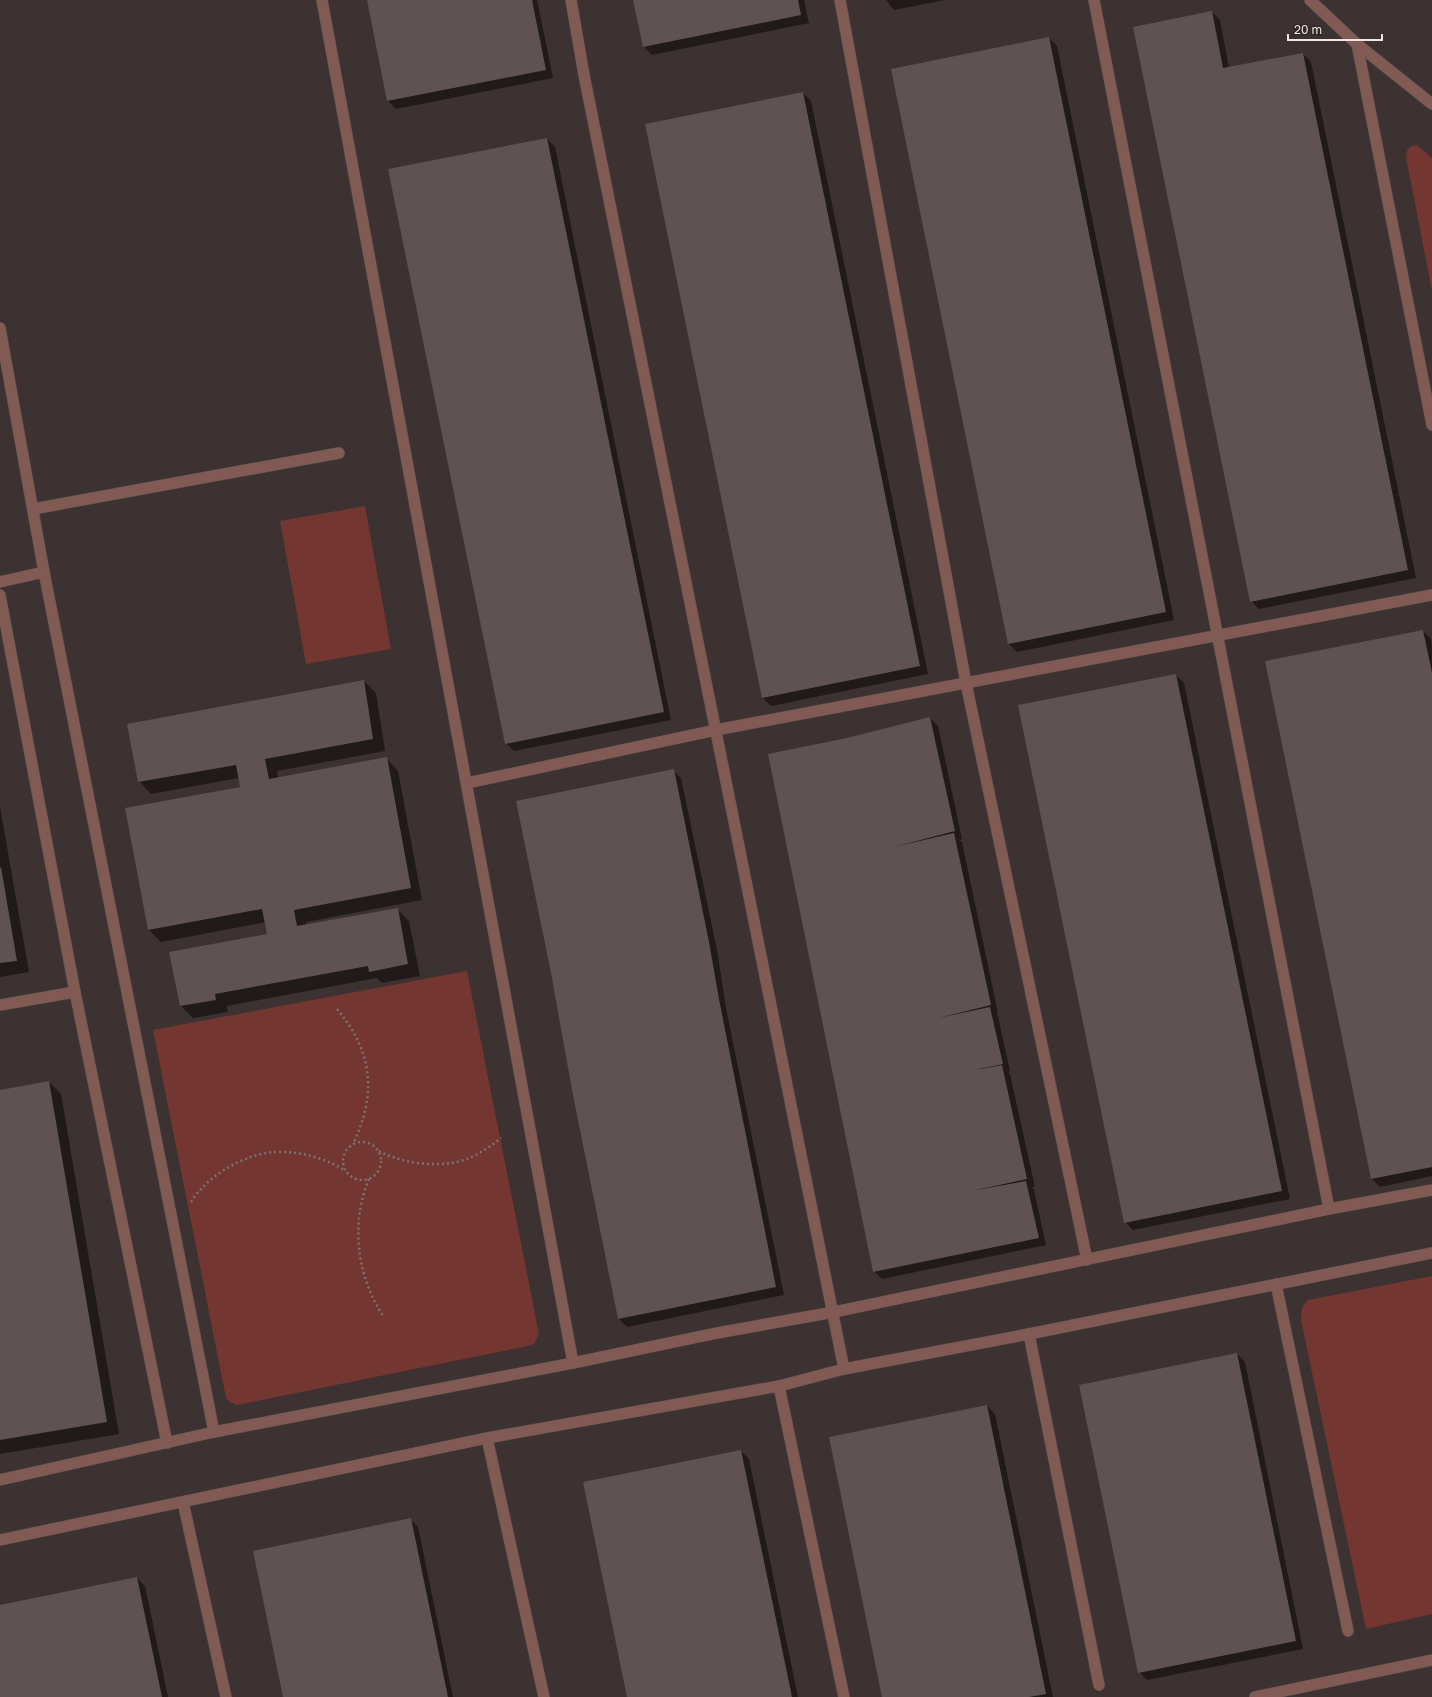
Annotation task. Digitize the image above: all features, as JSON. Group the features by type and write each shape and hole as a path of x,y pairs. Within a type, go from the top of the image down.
{"street":[{"path":"322,0 573,1363"},
{"path":"571,0 586,83 834,1312 844,1369"},
{"path":"840,0 966,682 1088,1260"},
{"path":"1094,0 1329,1209"},
{"path":"1310,0 1357,44 1432,104"},
{"path":"1357,44 1432,425"},
{"path":"0,328 44,572 214,1432"},
{"path":"33,509 339,453"},
{"path":"0,582 44,572"},
{"path":"0,595 75,992 167,1443"},
{"path":"467,782 716,730 966,682 1217,637 1432,595"},
{"path":"0,1005 75,992"},
{"path":"0,1480 214,1432 573,1363 717,1333 834,1312 1329,1209 1432,1190"},
{"path":"0,1540 487,1438 778,1386 844,1369 1029,1334 1432,1253"},
{"path":"1276,1284 1348,1631"},
{"path":"1029,1334 1099,1686"},
{"path":"778,1386 844,1697"},
{"path":"487,1438 544,1697"},
{"path":"183,1502 226,1697"},
{"path":"1255,1697 1432,1660"}],"path":[{"path":"336,1009 357,1037 366,1059 368,1081 366,1102 359,1132 353,1144 348,1148 343,1159 346,1171"},
{"path":"353,1144 365,1142 375,1146 379,1151 389,1157 410,1162 446,1163 464,1160 483,1151 501,1138"},
{"path":"174,1229 195,1195 213,1178 221,1171 254,1157 275,1152 298,1153 333,1163 346,1171 356,1180 363,1181 370,1179 380,1171 382,1164 379,1151"},
{"path":"370,1179 364,1192 359,1214 359,1251 368,1284 384,1317"}],"shaded area":[{"path":"1417,145 1432,158 1432,291 1406,157 1408,148"},
{"path":"365,506 391,649 306,664 280,521"},
{"path":"467,971 539,1334 534,1344 237,1405 230,1402 226,1398 153,1030"},
{"path":"1432,1276 1432,1614 1366,1629 1301,1320 1301,1311 1304,1304 1308,1300"}],"building":[{"path":"367,0 532,0 546,70 387,101"},
{"path":"633,0 798,0 801,15 643,47"},
{"path":"1212,11 1223,68 1303,53 1408,570 1250,602 1133,27"},
{"path":"1049,37 1166,612 1008,644 891,69"},
{"path":"803,92 920,666 762,698 645,124"},
{"path":"547,138 664,712 505,744 388,169"},
{"path":"1423,630 1432,673 1432,1167 1371,1179 1265,661"},
{"path":"1176,674 1282,1191 1124,1223 1018,705"},
{"path":"364,680 373,739 265,759 269,779 387,757 411,888 294,910 297,926 398,908 408,964 369,972 368,966 215,994 216,1000 180,1006 169,952 267,934 262,909 148,930 125,808 240,787 236,765 138,782 127,724"},
{"path":"930,717 955,831 894,847 954,833 991,1005 938,1018 990,1007 1003,1064 969,1071 1002,1065 1027,1179 971,1191 1026,1181 1039,1238 873,1272 768,754 847,738"},
{"path":"674,769 776,1287 618,1319 516,801"},
{"path":"1,867 17,961 0,963 0,868"},
{"path":"49,1081 107,1422 0,1440 0,1090"},
{"path":"1237,1353 1296,1641 1138,1673 1079,1385"},
{"path":"987,1405 1046,1694 1029,1697 882,1697 829,1437"},
{"path":"741,1450 792,1697 627,1697 583,1482"},
{"path":"411,1518 448,1697 283,1697 253,1551"},
{"path":"137,1577 162,1697 0,1697 0,1605"}]}
